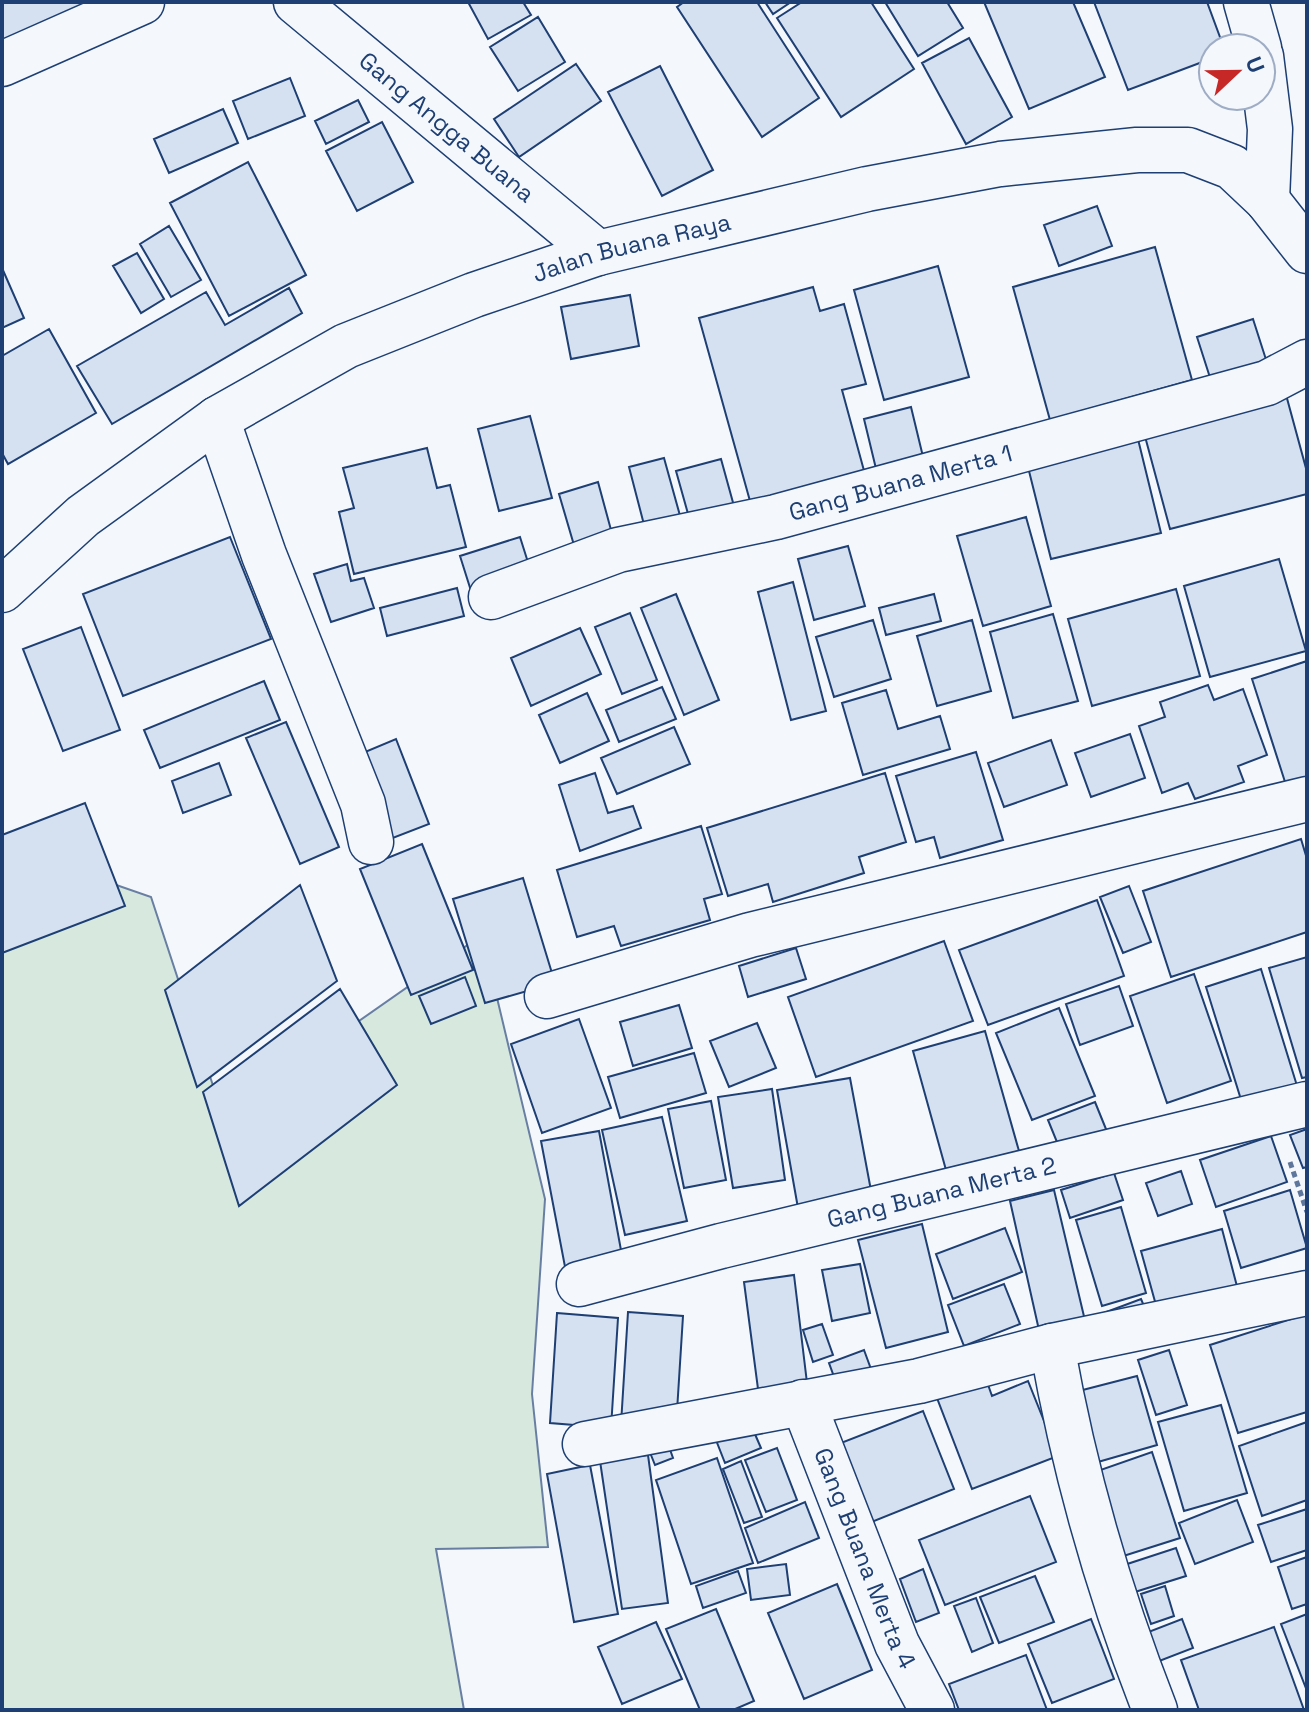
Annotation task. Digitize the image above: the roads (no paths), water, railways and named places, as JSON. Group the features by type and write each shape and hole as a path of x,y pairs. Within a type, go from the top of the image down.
{"street":[{"path":"2,64 142,2"},
{"name":"Gang Angga Buana","path":"296,2 598,253"},
{"path":"1246,2 1254,32"},
{"path":"1267,200 1268,112"},
{"name":"Jalan Buana Raya","path":"2,590 83,516 217,419 346,346 474,295 598,253 867,189 1000,164 1137,150 1188,150 1232,167 1267,200 1307,251"},
{"name":"Gang Buana Merta 1","path":"491,597 618,550 776,517 967,467 1267,383 1307,362"},
{"path":"217,419 264,555 363,804 371,842"},
{"path":"547,996 750,935 1307,799"},
{"name":"Gang Buana Merta 2","path":"579,1284 721,1246 1307,1104"},
{"path":"585,1444 919,1381 1052,1346 1307,1293"},
{"path":"1052,1346 1064,1414 1122,1628 1155,1710"},
{"name":"Gang Buana Merta 4","path":"803,1402 897,1644 932,1710"}]}
